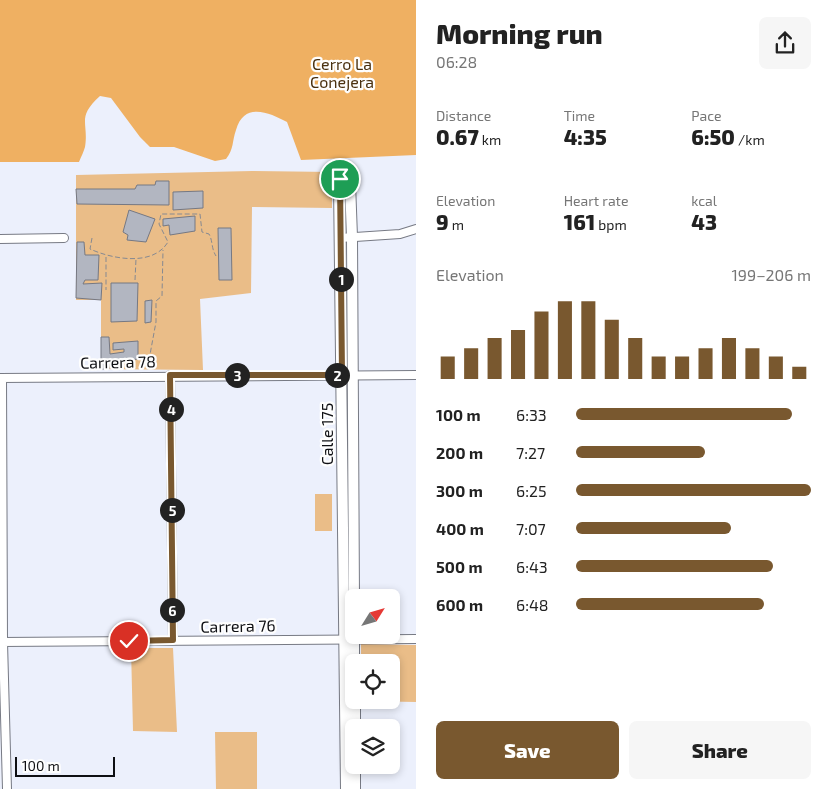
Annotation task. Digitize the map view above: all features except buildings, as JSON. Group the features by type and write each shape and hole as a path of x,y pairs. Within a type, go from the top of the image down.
{"street":[{"name":"Calle 175","path":"349,589 342,375 339,183 344,176 348,178 350,183 352,237 354,589"},
{"path":"340,238 400,234 416,229"},
{"path":"0,239 64,238"},
{"path":"170,375 173,640"},
{"name":"Carrera 78","path":"1,378 170,375 416,375"},
{"path":"1,378 1,642 7,789"},
{"name":"Carrera 76","path":"1,642 345,637"},
{"name":"Carrera 76","path":"400,639 416,639"},
{"name":"Calle 175","path":"346,789 351,644"},
{"path":"355,774 355,789"}],"path":[{"path":"92,238 90,249 106,256 136,258 156,254 163,250 168,242 159,224 161,214 200,214 202,232 209,234 212,238 211,247 216,256"},
{"path":"149,360 156,322 156,301 162,296 163,250"},
{"path":"106,256 106,290"},
{"path":"134,280 136,258"}],"shaded area":[{"path":"252,171 332,172 332,208 252,207 251,293 200,299 203,370 101,369 101,300 76,300 76,175"},
{"path":"345,241 348,366 346,368 345,366"},
{"path":"347,379 349,381 351,589 349,589"},
{"path":"315,494 332,494 332,531 315,531"},
{"path":"361,644 416,645 416,702 400,702 400,654 361,654"},
{"path":"131,648 173,648 177,732 133,731"},
{"path":"215,732 257,732 257,789 216,789"}],"green space":[{"name":"Cerro La Conejera","path":"0,0 416,0 416,155 301,160 287,122 266,113 251,112 240,121 229,155 226,159 215,161 174,147 150,147 140,137 111,98 100,96 86,115 85,147 79,162 0,162"}],"route":[{"path":"129,641 173,640 170,375 342,375 340,179"}]}
